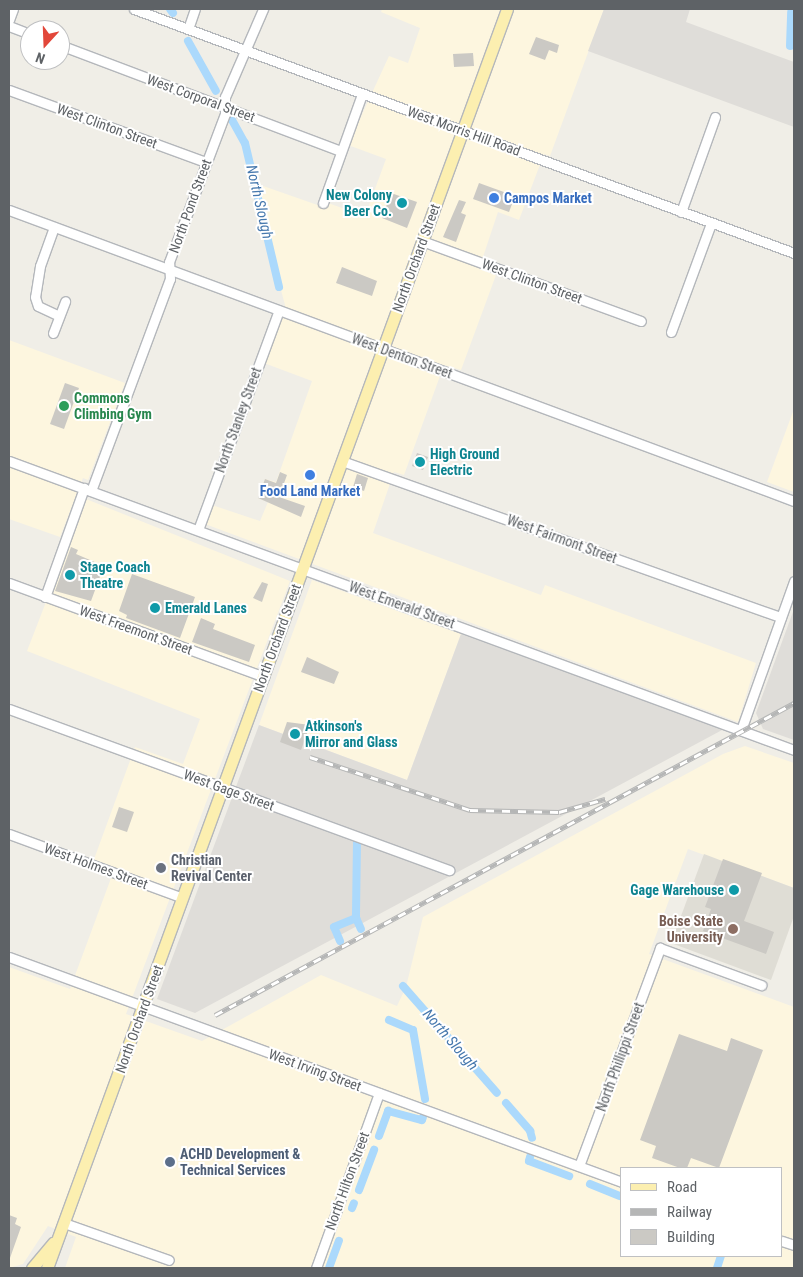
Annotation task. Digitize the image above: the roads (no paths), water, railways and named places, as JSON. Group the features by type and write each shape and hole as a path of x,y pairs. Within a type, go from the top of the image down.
{"main road":[{"name":"North Orchard Street","path":"47,1268 507,9"},
{"path":"32,1268 59,1236"}],"street":[{"path":"9,20 13,9"},
{"name":"West Morris Hill Road","path":"134,9 794,253"},
{"path":"188,29 195,9"},
{"name":"North Pond Street","path":"45,597 170,279 169,270 225,106 240,56 247,51 263,9"},
{"name":"West Corporal Street","path":"70,49 341,150"},
{"name":"West Clinton Street","path":"9,90 206,162"},
{"path":"323,203 362,94"},
{"path":"681,212 715,117"},
{"name":"West Denton Street","path":"9,210 794,501"},
{"path":"671,332 711,223"},
{"path":"54,227 35,297 38,306 60,316"},
{"name":"West Clinton Street","path":"422,241 641,321"},
{"path":"53,333 65,301"},
{"name":"North Stanley Street","path":"198,530 278,310"},
{"name":"West Emerald Street","path":"9,461 794,750"},
{"name":"West Fairmont Street","path":"342,461 781,618"},
{"path":"740,730 794,580"},
{"name":"West Freemont Street","path":"9,584 264,676"},
{"name":"West Gage Street","path":"9,709 449,870"},
{"name":"West Holmes Street","path":"9,834 182,898"},
{"name":"North Phillippi Street","path":"579,1166 660,948 762,985"},
{"name":"West Irving Street","path":"9,957 620,1181"},
{"name":"North Hilton Street","path":"316,1268 379,1093"},
{"path":"64,1224 169,1260"}],"waterway":[{"name":"North Slough","path":"170,9 173,13"},
{"path":"790,46 791,12"},
{"name":"North Slough","path":"188,41 216,91"},
{"name":"North Slough","path":"232,120 245,143 279,287"},
{"name":"North Slough","path":"357,842 356,918 361,929"},
{"path":"340,941 334,927 356,918"},
{"name":"North Slough","path":"403,986 497,1093"},
{"path":"389,1020 413,1030 425,1099"},
{"name":"North Slough","path":"506,1103 530,1131 532,1138"},
{"path":"379,1136 388,1111 422,1120 423,1117"},
{"path":"359,1190 374,1150"},
{"name":"North Slough","path":"530,1157 529,1161 569,1176"},
{"name":"North Slough","path":"590,1184 620,1196"},
{"path":"352,1208 354,1203"},
{"path":"329,1268 339,1241"},
{"name":"North Slough","path":"717,1268 721,1257"}],"railway":[{"path":"215,1015 794,703"},
{"path":"310,757 470,810 559,812 605,799"}],"place":[{"name":"Campos Market","path":"494,198"},
{"name":"New Colony Beer Co.","path":"402,203"},
{"name":"Commons Climbing Gym","path":"64,406"},
{"name":"High Ground Electric","path":"420,462"},
{"name":"Food Land Market","path":"310,475"},
{"name":"Stage Coach Theatre","path":"70,575"},
{"name":"Emerald Lanes","path":"155,608"},
{"name":"Atkinson's Mirror and Glass","path":"295,734"},
{"name":"Christian Revival Center","path":"161,868"},
{"name":"Gage Warehouse","path":"734,890"},
{"name":"Boise State University","path":"733,929"},
{"name":"ACHD Development & Technical Services","path":"170,1162"}]}
